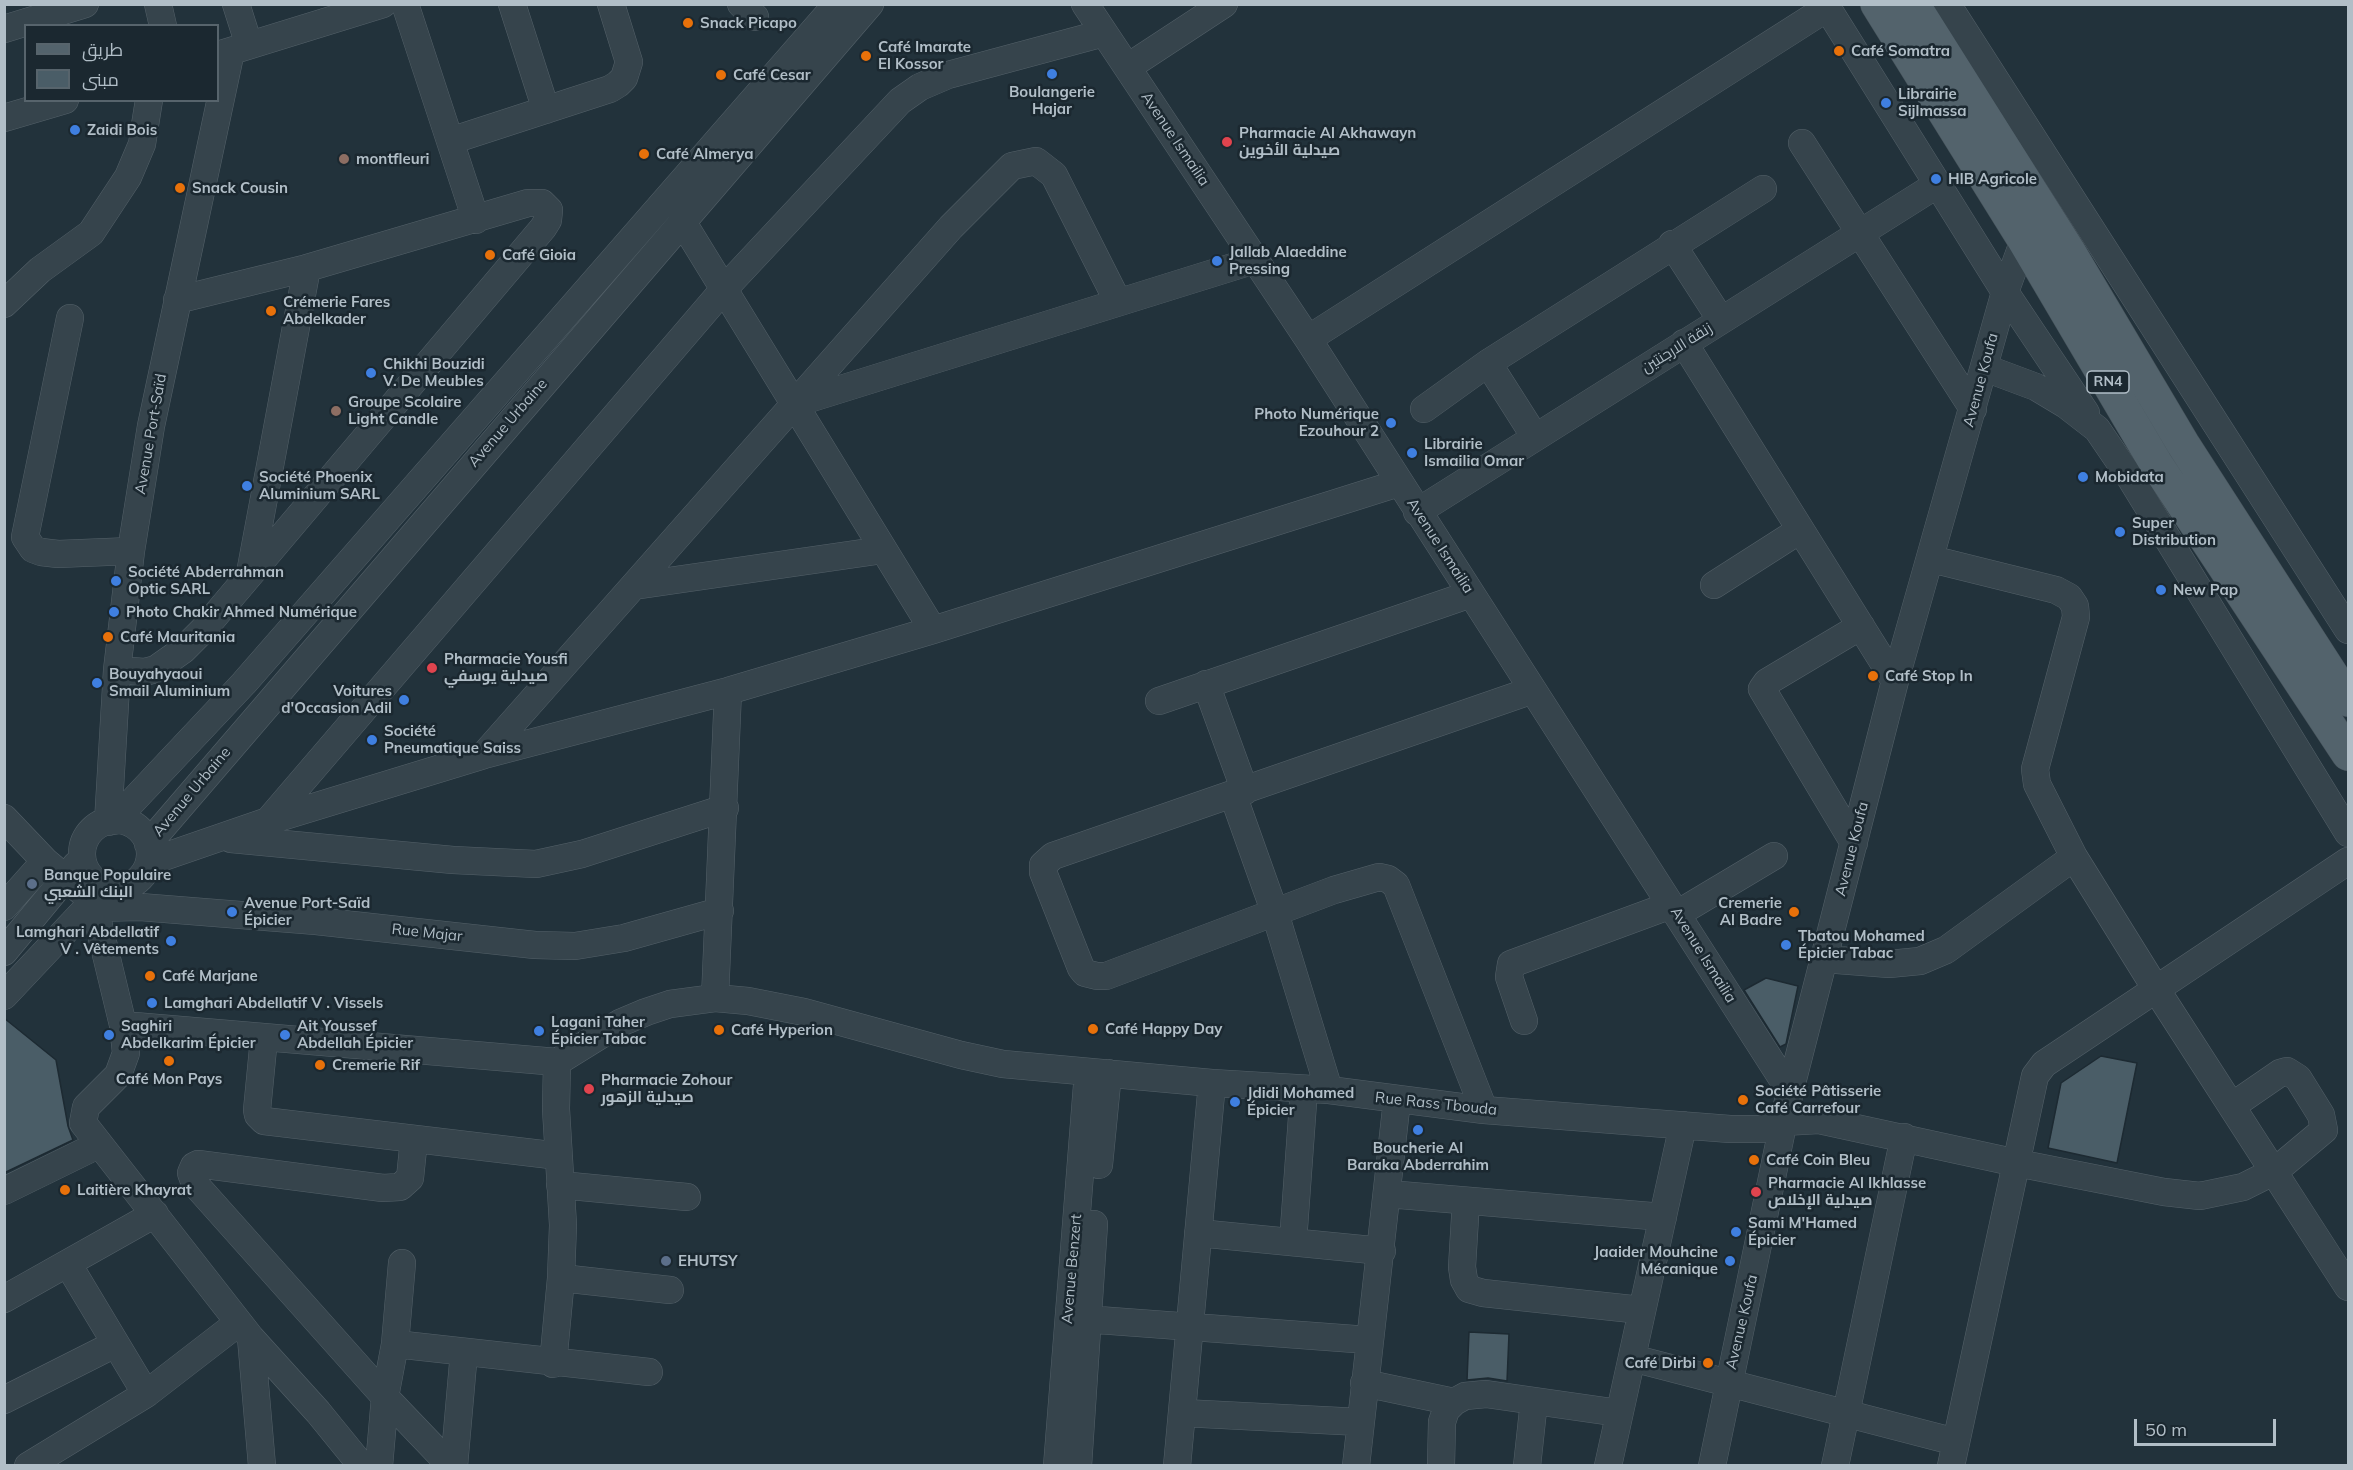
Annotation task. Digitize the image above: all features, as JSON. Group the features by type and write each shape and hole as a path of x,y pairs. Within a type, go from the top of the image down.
{"main road":[{"name":"RN4","path":"1877,4 2024,240 2155,462 2349,754"},
{"name":"RN4","path":"1913,4 2068,250 2183,444 2349,700"}],"street":[{"path":"4,29 85,4"},
{"path":"158,4 163,24"},
{"path":"236,4 233,50 346,10 383,4"},
{"path":"405,4 476,220"},
{"path":"512,4 546,110"},
{"path":"450,141 610,89 624,78 628,70 628,54 611,4"},
{"name":"Avenue Urbaine","path":"111,821 244,683 837,4"},
{"name":"Avenue Urbaine","path":"149,853 682,221 870,4"},
{"name":"Avenue Ismailia","path":"1085,4 1308,339 1790,1091"},
{"path":"1128,67 1224,4"},
{"path":"1947,4 2349,630"},
{"path":"1308,339 1826,6 2005,292 2131,479 2349,833"},
{"path":"268,822 724,289 900,101 920,87 948,75 1104,33"},
{"name":"Avenue Port-Saïd","path":"111,821 117,670 131,551 151,426 233,50"},
{"path":"4,118 58,102"},
{"path":"4,304 40,270 91,233 128,177 142,144 149,102"},
{"path":"1802,143 1973,409"},
{"path":"484,755 951,226 1002,175 1024,162 1036,161 1054,175 1118,302"},
{"name":"زنقة الارجنتين","path":"1417,512 1938,184"},
{"path":"1424,409 1488,363 1672,244 1763,189"},
{"path":"117,670 145,672 168,662 202,630 353,456 543,228 548,220 549,210 546,205 536,202 307,268 177,300"},
{"path":"682,221 933,630"},
{"name":"Avenue Koufa","path":"1712,1466 1790,1091 1895,681 2005,292 2024,240"},
{"path":"1672,244 1721,320"},
{"path":"795,404 1256,260"},
{"path":"250,573 307,268"},
{"path":"70,318 25,537 33,549 50,553 131,551"},
{"path":"1684,343 1895,681"},
{"path":"1488,363 1535,437"},
{"path":"1985,368 2036,387 2066,405 2097,429"},
{"path":"149,853 223,838 484,755 728,691 933,630 1399,483"},
{"path":"1714,585 1800,531"},
{"path":"634,586 883,550"},
{"path":"1931,560 2056,590 2068,597 2075,606 2076,617 2035,769 2037,784 2074,857 2156,989 2349,1287"},
{"path":"1159,701 1471,594"},
{"path":"1854,843 1762,689 1767,682 1861,626"},
{"path":"1206,684 1275,914 1317,1089 1293,1242"},
{"path":"1484,1110 1396,885 1379,877 1334,890 1106,976 1097,976 1085,973 1081,968 1043,872 1043,865 1053,855 1239,793 1533,690"},
{"path":"715,998 725,808 728,691"},
{"path":"223,838 453,860 536,864 582,854 725,808"},
{"path":"4,818 45,861 66,879 99,898"},
{"path":"4,952 66,879 82,857 86,838 99,825 111,821 135,826 149,853 140,878 99,898 4,996"},
{"path":"1524,1021 1509,977 1511,964 1674,910 1774,855"},
{"path":"82,857 99,898 123,1025 124,1064 118,1075 86,1107 83,1115 86,1129 244,1330 318,1412 362,1466"},
{"path":"1824,959 1889,964 1920,961 1946,950 2074,857"},
{"path":"4,907 45,861"},
{"path":"1632,1358 1847,1414 1954,1454 2035,1076 2044,1064 2349,861"},
{"name":"Rue Majar","path":"99,898 163,909 316,921 536,945 575,946 624,938 720,911"},
{"name":"Rue Rass Tbouda","path":"557,1062 620,1023 646,1012 682,1002 715,998 748,1001 804,1012 993,1062 1212,1083 1317,1089 1484,1110 1749,1130 1784,1122 1819,1120 2017,1163 2163,1192 2200,1196 2243,1187 2275,1171 2324,1130 2321,1115 2293,1073 2280,1073 2232,1106"},
{"path":"123,1025 557,1062 558,1156 563,1225 561,1278 553,1364"},
{"path":"264,1038 257,1110 260,1119 270,1123 558,1156"},
{"name":"Avenue Benzert","path":"1057,1466 1078,1319 1098,1073"},
{"path":"1177,1466 1212,1083"},
{"path":"1356,1466 1368,1340 1382,1251 1397,1100"},
{"path":"1608,1466 1683,1125"},
{"path":"1835,1466 1904,1137"},
{"path":"414,1139 410,1178 400,1187 382,1188 198,1164 190,1173 195,1184 385,1397 453,1466"},
{"path":"4,1191 98,1145"},
{"path":"560,1185 687,1197"},
{"path":"1388,1194 1662,1217"},
{"path":"1466,1201 1462,1267 1464,1280 1469,1288 1483,1293 1641,1310"},
{"path":"4,1299 155,1214"},
{"path":"1198,1233 1382,1251"},
{"path":"379,1466 385,1397 395,1344 402,1263"},
{"path":"68,1264 146,1394"},
{"path":"561,1278 670,1290"},
{"path":"1078,1319 1190,1329 1368,1340"},
{"name":"Avenue Benzert","path":"1078,1319 1078,1466"},
{"path":"28,1466 146,1394 244,1330"},
{"path":"244,1330 262,1466"},
{"path":"4,1400 115,1344"},
{"path":"395,1344 553,1364 649,1372"},
{"path":"453,1466 464,1353"},
{"path":"1364,1383 1454,1402"},
{"path":"1441,1466 1442,1422 1446,1410 1465,1396 1486,1394 1619,1413"},
{"path":"1527,1466 1534,1401"},
{"path":"1183,1413 1360,1422"}],"building":[{"path":"1766,978 1798,986 1786,1044 1780,1047 1744,990"},
{"path":"4,1018 56,1060 68,1126 73,1140 4,1173"},
{"path":"2101,1056 2137,1063 2117,1163 2048,1148 2061,1083"},
{"path":"1469,1332 1509,1334 1507,1381 1488,1378 1467,1380"}],"place":[{"name":"Snack Picapo","path":"688,23"},
{"name":"Café Somatra","path":"1839,51"},
{"name":"Café Imarate El Kossor","path":"866,56"},
{"name":"Boulangerie Hajar","path":"1052,74"},
{"name":"Café Cesar","path":"721,75"},
{"name":"Librairie Sijlmassa","path":"1886,103"},
{"name":"Zaidi Bois","path":"75,130"},
{"name":"Pharmacie Al Akhawayn صيدلية الأخوين","path":"1227,142"},
{"name":"Café Almerya","path":"644,154"},
{"name":"montfleuri","path":"344,159"},
{"name":"HIB Agricole","path":"1936,179"},
{"name":"Snack Cousin","path":"180,188"},
{"name":"Café Gioia","path":"490,255"},
{"name":"Jallab Alaeddine Pressing","path":"1217,261"},
{"name":"Crémerie Fares Abdelkader","path":"271,311"},
{"name":"Chikhi Bouzidi V. De Meubles","path":"371,373"},
{"name":"Groupe Scolaire Light Candle","path":"336,411"},
{"name":"Photo Numérique Ezouhour 2","path":"1391,423"},
{"name":"Librairie Ismailia Omar","path":"1412,453"},
{"name":"Mobidata","path":"2083,477"},
{"name":"Société Phoenix Aluminium SARL","path":"247,486"},
{"name":"Super Distribution","path":"2120,532"},
{"name":"Société Abderrahman Optic SARL","path":"116,581"},
{"name":"New Pap","path":"2161,590"},
{"name":"Photo Chakir Ahmed Numérique","path":"114,612"},
{"name":"Café Mauritania","path":"108,637"},
{"name":"Pharmacie Yousfi صيدلية يوسفي","path":"432,668"},
{"name":"Café Stop In","path":"1873,676"},
{"name":"Bouyahyaoui Smail Aluminium","path":"97,683"},
{"name":"Voitures d'Occasion Adil","path":"404,700"},
{"name":"Société Pneumatique Saiss","path":"372,740"},
{"name":"Banque Populaire البنك الشعبي","path":"32,884"},
{"name":"Avenue Port-Saïd Épicier","path":"232,912"},
{"name":"Cremerie Al Badre","path":"1794,912"},
{"name":"Lamghari Abdellatif V . Vêtements","path":"171,941"},
{"name":"Tbatou Mohamed Épicier Tabac","path":"1786,945"},
{"name":"Café Marjane","path":"150,976"},
{"name":"Lamghari Abdellatif V . Vissels","path":"152,1003"},
{"name":"Café Happy Day","path":"1093,1029"},
{"name":"Café Hyperion","path":"719,1030"},
{"name":"Lagani Taher Épicier Tabac","path":"539,1031"},
{"name":"Saghiri Abdelkarim Épicier","path":"109,1035"},
{"name":"Ait Youssef Abdellah Épicier","path":"285,1035"},
{"name":"Café Mon Pays","path":"169,1061"},
{"name":"Cremerie Rif","path":"320,1065"},
{"name":"Pharmacie Zohour صيدلية الزهور","path":"589,1089"},
{"name":"Société Pâtisserie Café Carrefour","path":"1743,1100"},
{"name":"Jdidi Mohamed Épicier","path":"1235,1102"},
{"name":"Boucherie Al Baraka Abderrahim","path":"1418,1130"},
{"name":"Café Coin Bleu","path":"1754,1160"},
{"name":"Laitière Khayrat","path":"65,1190"},
{"name":"Pharmacie Al Ikhlasse صيدلية الإخلاص","path":"1756,1192"},
{"name":"Sami M'Hamed Épicier","path":"1736,1232"},
{"name":"EHUTSY","path":"666,1261"},
{"name":"Jaaider Mouhcine Mécanique","path":"1730,1261"},
{"name":"Café Dirbi","path":"1708,1363"}]}
